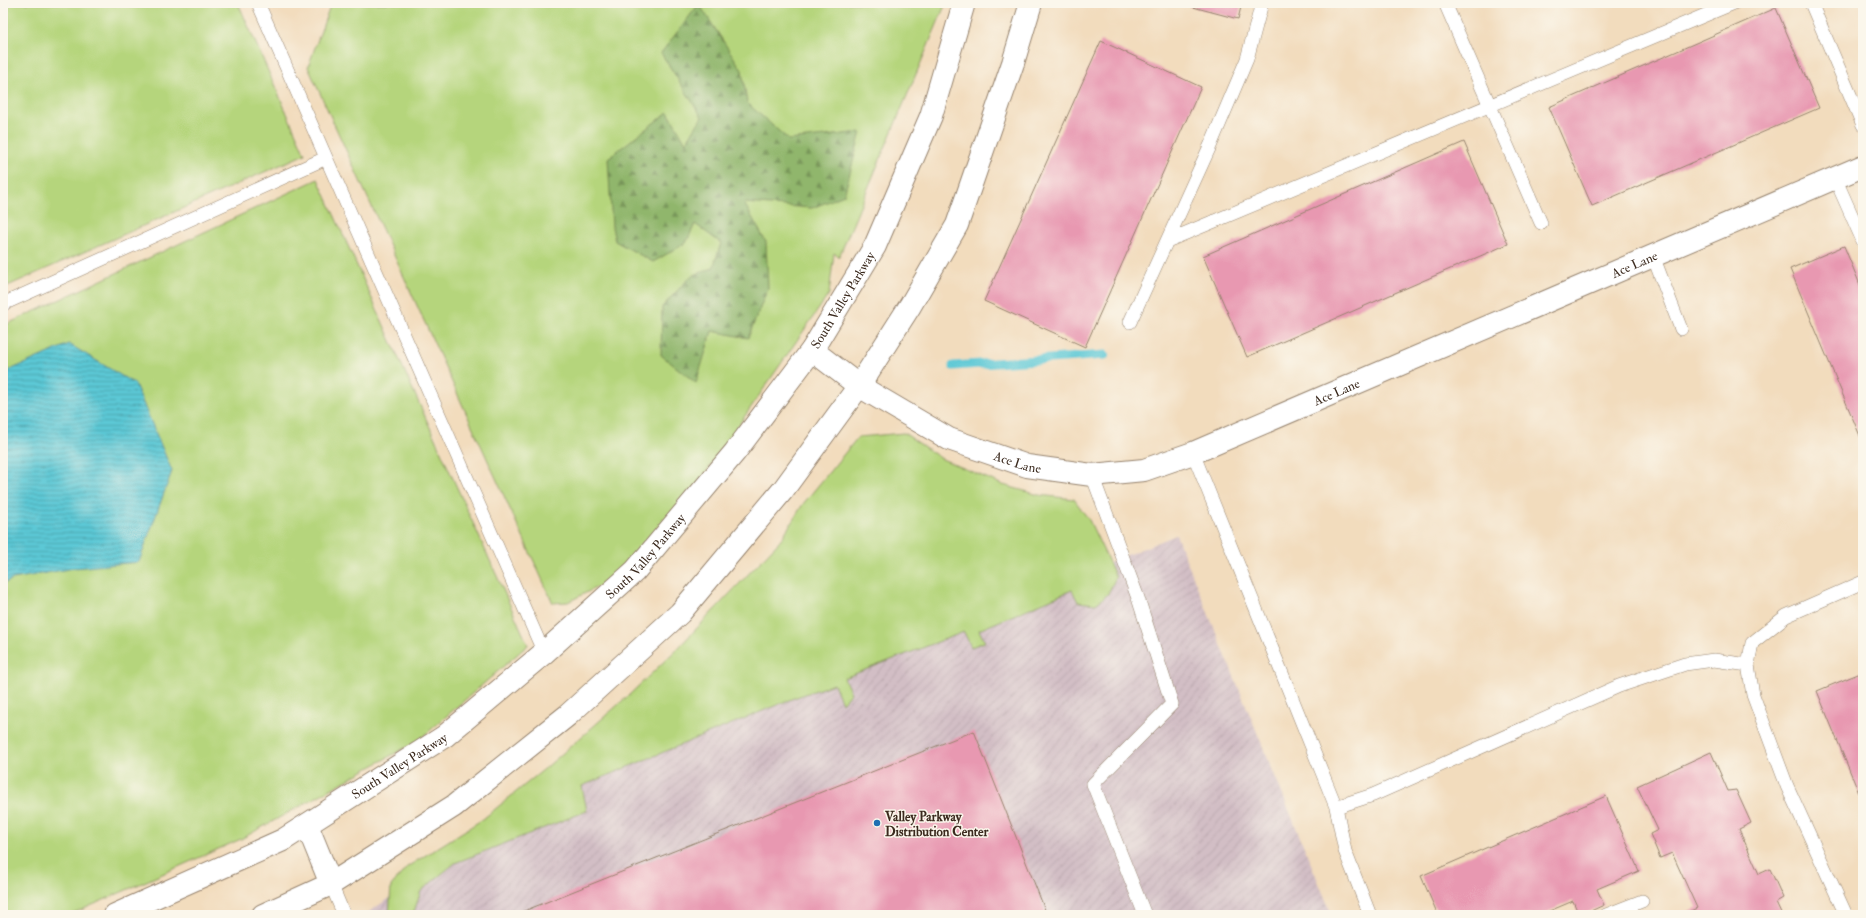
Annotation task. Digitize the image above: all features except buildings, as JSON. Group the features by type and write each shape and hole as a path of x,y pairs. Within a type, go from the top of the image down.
{"main road":[{"name":"South Valley Parkway","path":"115,915 283,840 445,736 544,653 634,571 735,452 812,350 875,246 931,116 964,3"},
{"path":"262,915 331,884 454,806 568,715 680,613 783,490 859,386 910,306 957,225 1031,3"},
{"name":"Ace Lane","path":"812,350 859,386 950,439 1027,466 1092,475 1144,470 1193,453 1863,166"},
{"path":"307,825 331,884"}],"lane":[{"path":"258,3 544,653"},
{"path":"1130,322 1211,144 1247,59 1262,3"},
{"path":"1445,3 1541,224"},
{"path":"1167,241 1734,3"},
{"path":"1811,3 1863,125"},
{"path":"3,304 326,158"},
{"path":"1835,178 1863,241"},
{"path":"1653,256 1681,329"},
{"path":"1193,453 1336,807 1345,851 1370,915"},
{"path":"1092,475 1138,598 1172,704 1093,784 1145,915"},
{"path":"1846,915 1787,786 1753,695 1748,665 1752,643 1786,616 1863,582"},
{"path":"1336,807 1373,795 1626,683 1684,664 1714,660 1748,665"},
{"path":"331,884 344,915"},
{"path":"1606,915 1642,901"}],"shaded area":[{"path":"1176,535 1332,915 364,915 561,786"}],"green space":[{"path":"3,3 238,3 305,154 3,288"},
{"path":"331,3 946,3 839,257 834,253 829,294 698,484 609,581 568,602 553,603 308,67"},
{"path":"699,4 742,70 747,103 789,140 861,132 844,195 812,208 744,203 766,242 768,288 748,338 712,331 696,383 661,355 662,307 691,276 713,268 721,243 695,224 686,243 653,262 615,241 612,227 608,158 668,112 686,143 702,117 661,53"},
{"path":"318,179 528,645 419,740 241,839 70,915 3,915 3,326"},
{"path":"904,433 942,459 1003,485 1039,495 1074,499 1089,520 1116,577 1108,594 1096,604 1078,602 1072,590 979,630 985,642 971,647 964,632 844,678 851,693 842,703 834,684 794,698 582,786 587,811 455,863 421,891 413,915 389,915 391,886 407,867 483,819 548,766 627,697 678,648 780,541 803,504 858,437"}],"water":[{"path":"69,344 135,384 172,471 139,562 74,568 13,579 3,584 3,373"}],"waterway":[{"path":"953,366 1105,355"}],"place":[{"name":"Valley Parkway Distribution Center","path":"877,823"}]}
